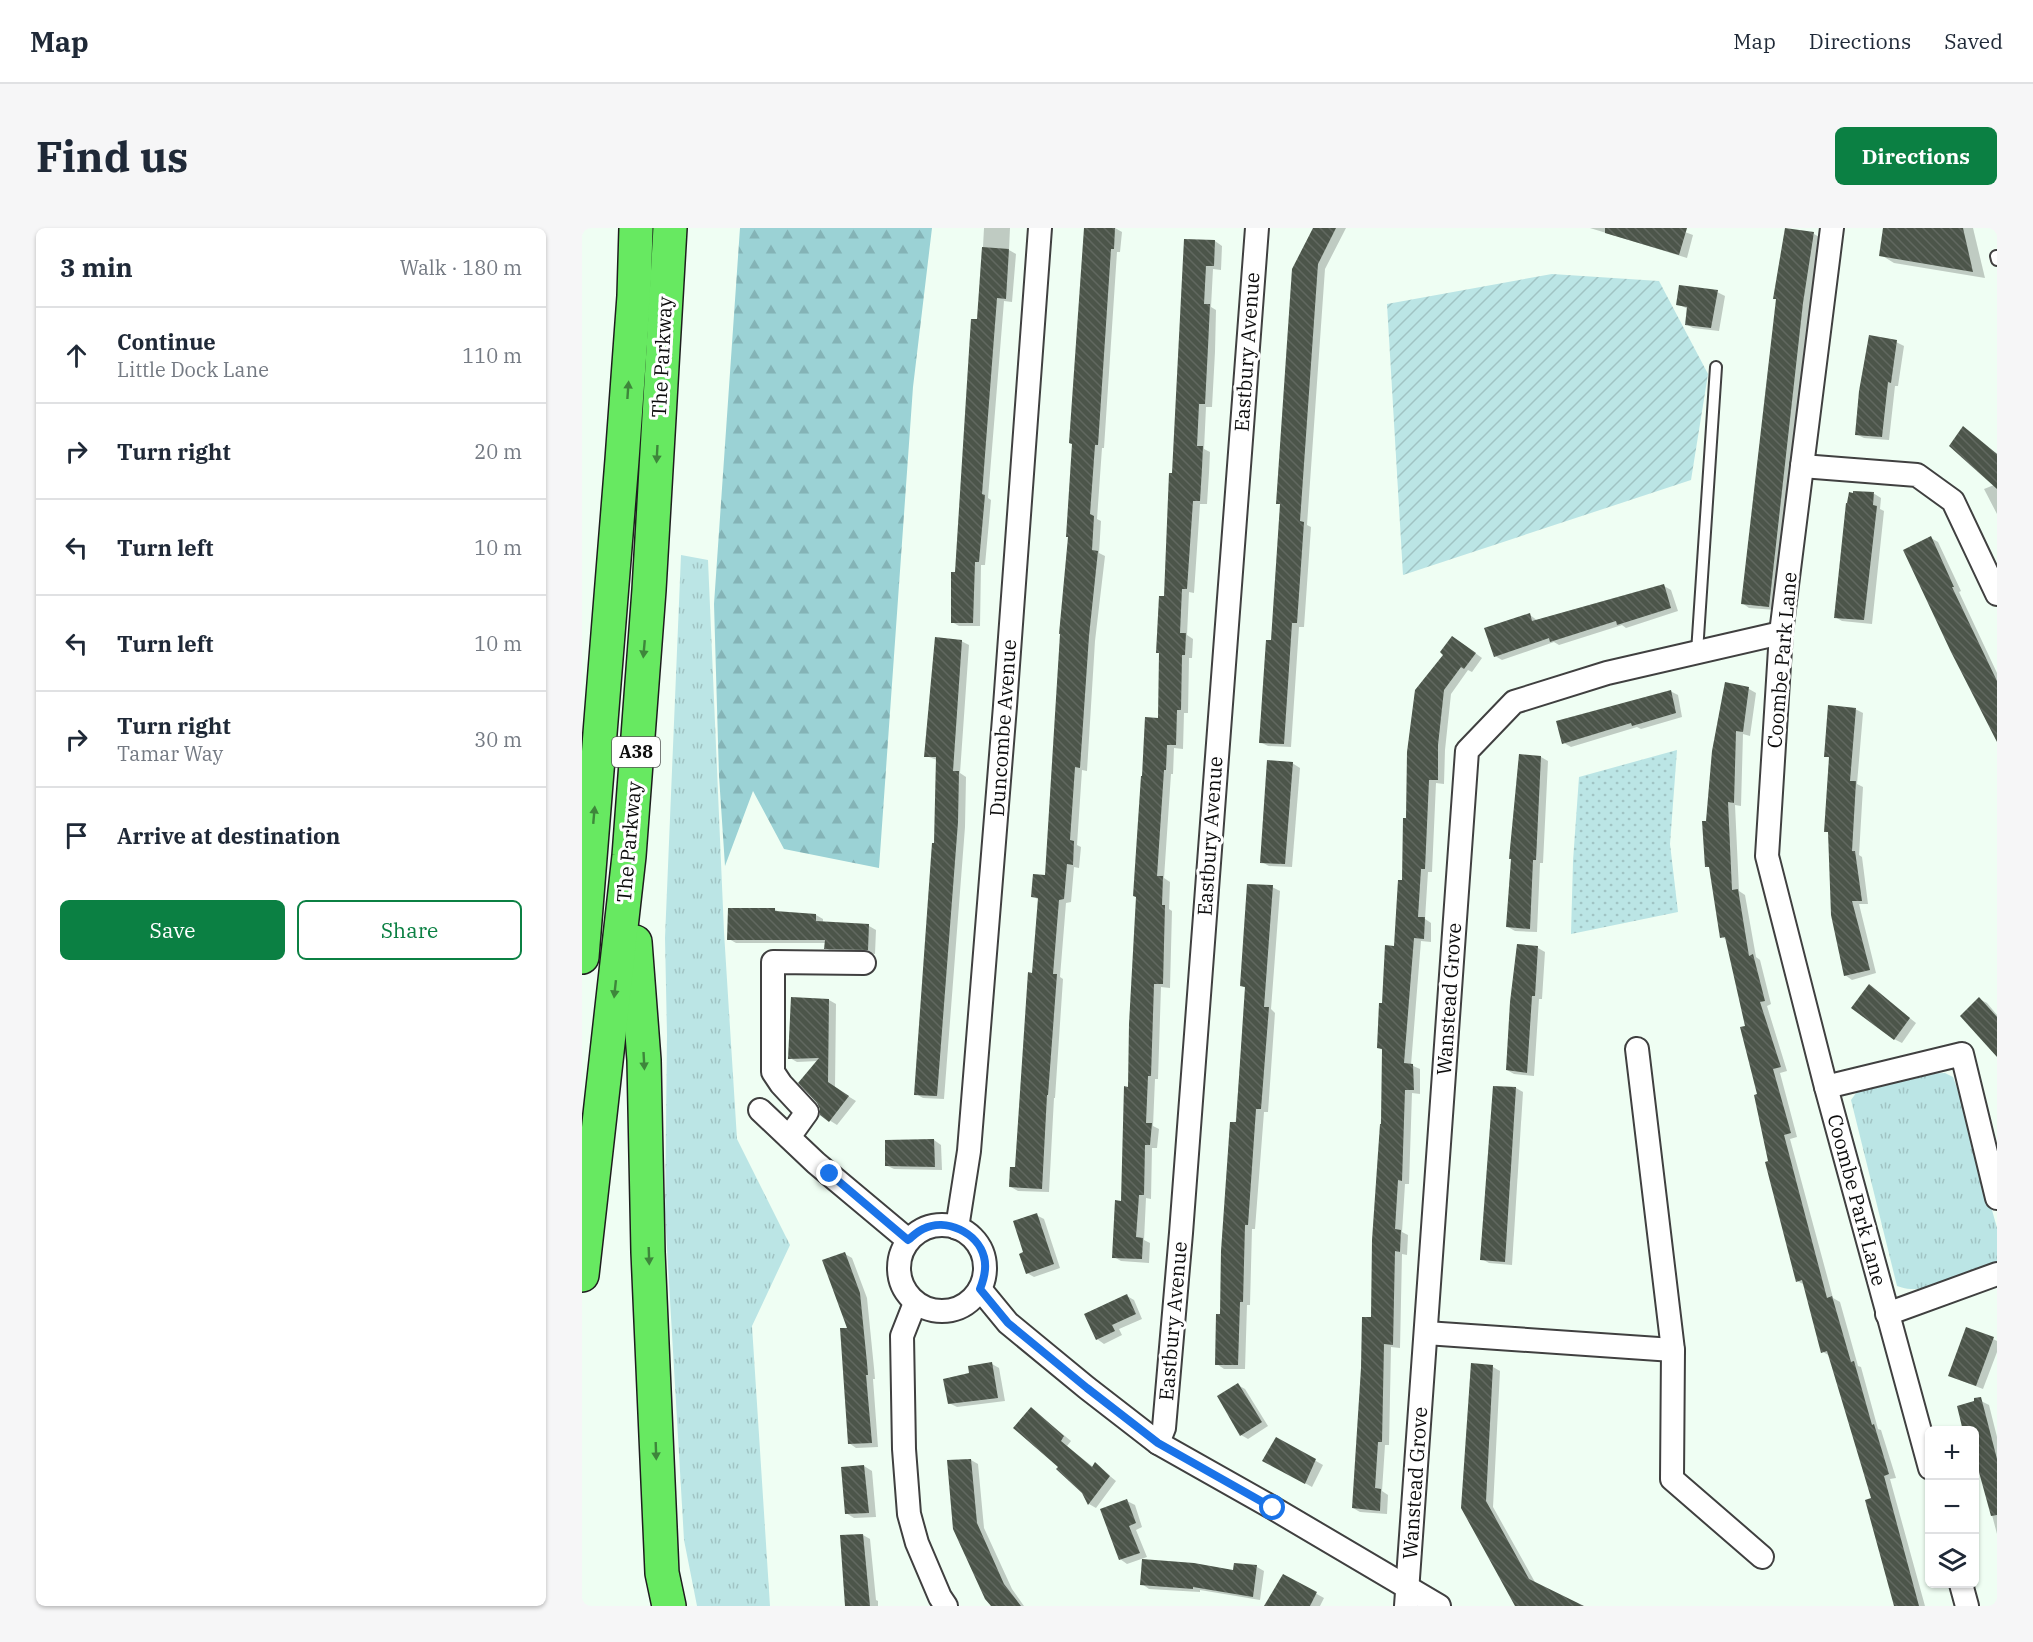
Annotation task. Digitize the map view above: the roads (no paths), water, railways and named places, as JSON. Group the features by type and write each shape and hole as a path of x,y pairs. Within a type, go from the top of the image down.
{"highway":[{"name":"The Parkway","path":"582,957 622,460 634,296 636,228"},
{"name":"The Parkway","path":"582,1275 629,856 650,579 670,228"},
{"name":"A38","path":"582,690 622,460"},
{"name":"A38","path":"629,856 644,1060 648,1252 662,1573 669,1606"}],"street":[{"name":"Duncombe Avenue","path":"957,1228 970,1139 1006,695 1040,228"},
{"name":"Eastbury Avenue","path":"1158,1443 1164,1428 1181,1233 1257,228"},
{"path":"1827,228 1832,228"},
{"name":"Coombe Park Lane","path":"1832,228 1781,633 1767,856 1826,1087 1925,1453"},
{"path":"1802,466 1917,475 1953,501 1997,594"},
{"name":"Wanstead Grove","path":"1407,1598 1467,751 1514,702 1607,673 1781,633"},
{"path":"789,1137 807,1112 773,1071 773,962 864,963"},
{"path":"1636,1049 1673,1350 1672,1479 1762,1557"},
{"name":"Coombe Park Lane","path":"1826,1087 1962,1054 1997,1198"},
{"path":"760,1110 816,1163 908,1240"},
{"path":"941,1224 957,1228 974,1240 984,1257 985,1275 980,1289 967,1304 948,1312 929,1310 915,1303 903,1290 898,1269 900,1256 908,1240 924,1228 941,1224"},
{"name":"Coombe Park Lane","path":"1887,1314 1997,1274"},
{"path":"980,1289 1008,1323 1158,1443 1273,1508 1407,1598 1439,1606"},
{"path":"915,1303 902,1336 904,1449 909,1514 939,1603"},
{"path":"1426,1333 1673,1350"},
{"path":"1962,1588 1967,1606"}],"lane":[{"path":"1697,652 1716,367"}]}
